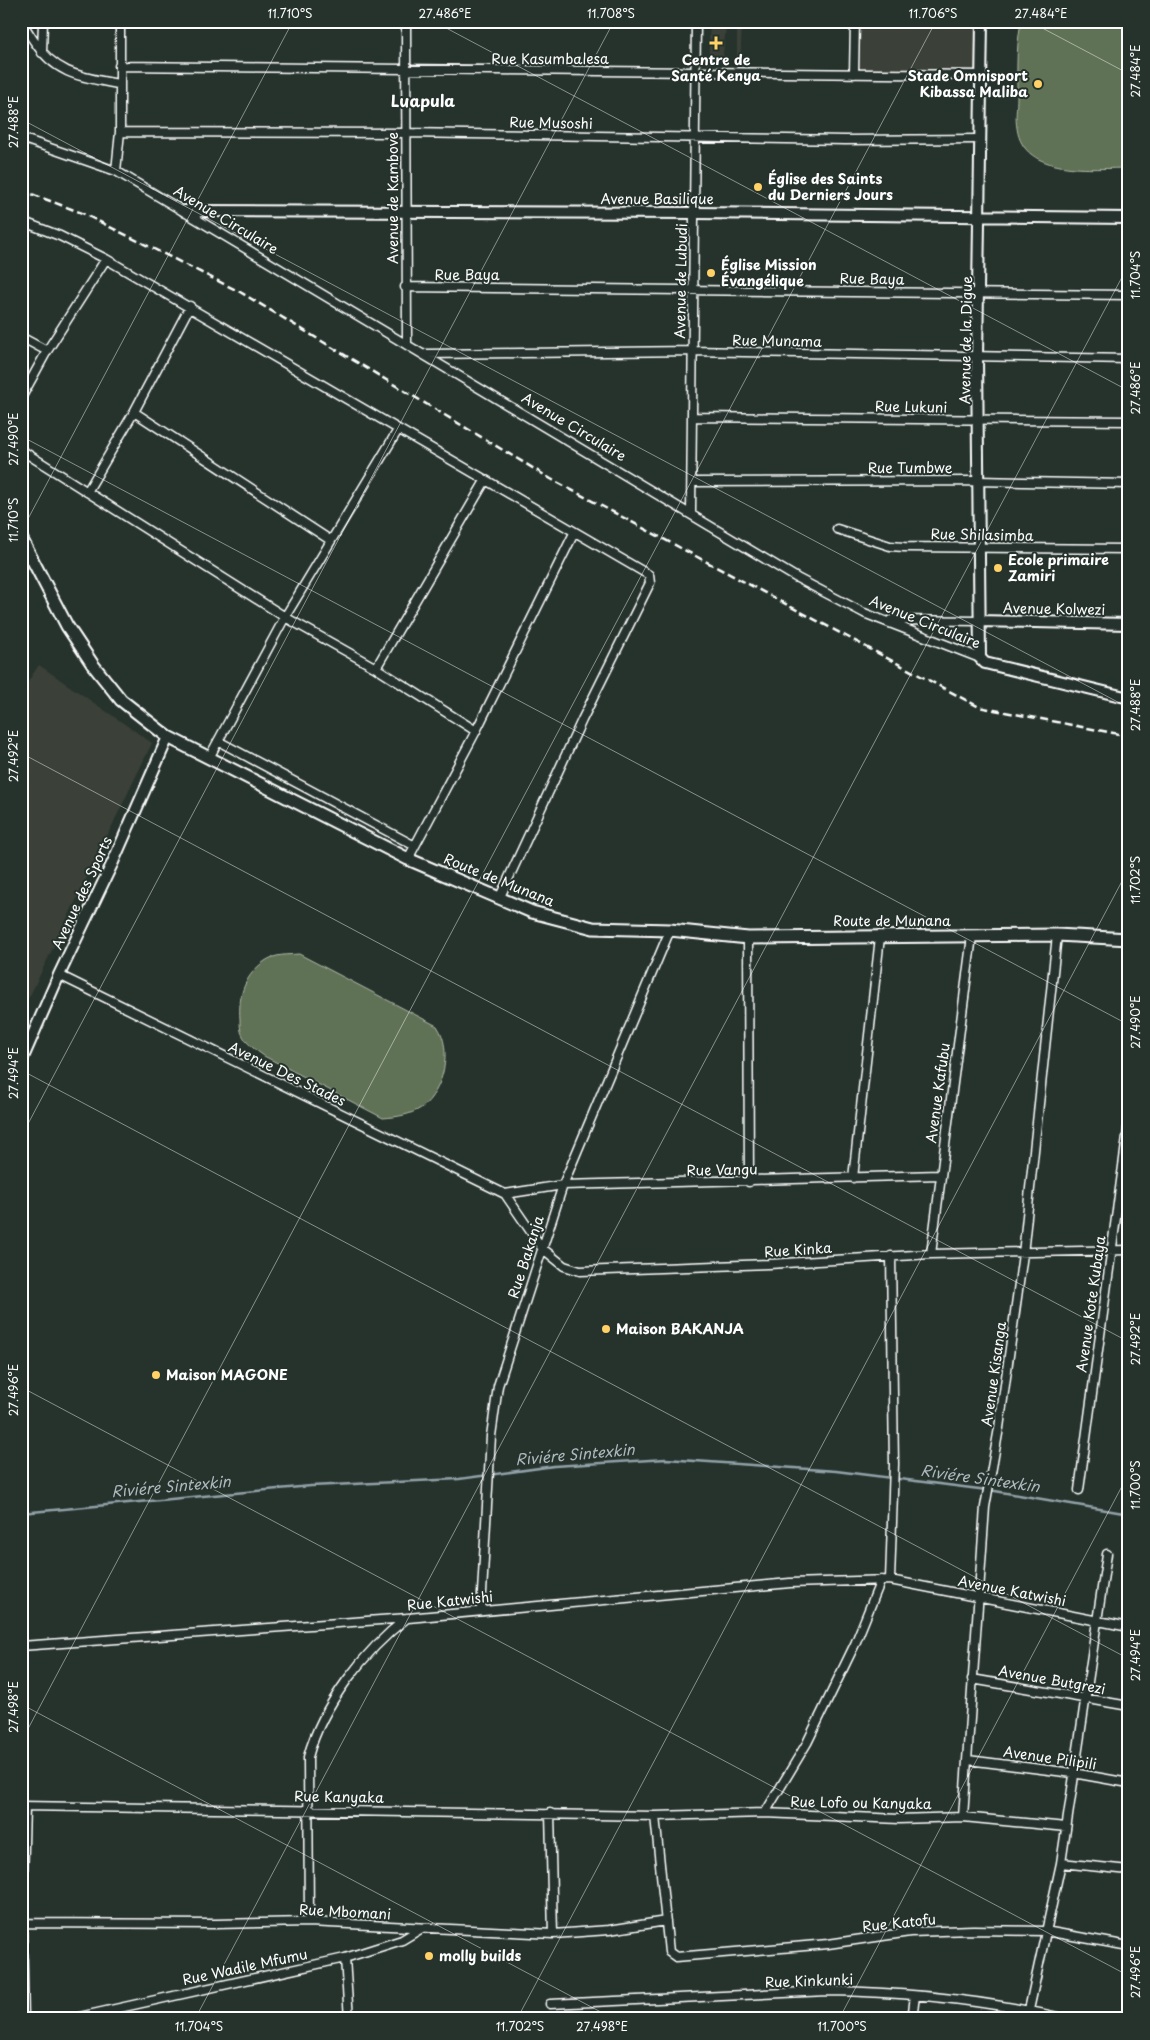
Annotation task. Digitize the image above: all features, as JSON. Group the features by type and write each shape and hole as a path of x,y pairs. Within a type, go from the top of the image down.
{"main road":[{"name":"Route de Munana","path":"21,538 67,626 93,665 121,700 168,737 408,859 532,912 594,928 670,930 748,938 1058,935 1129,939"}],"street":[{"path":"22,21 42,53 63,70 81,77 118,84"},
{"path":"42,53 44,21"},
{"path":"116,171 120,132 118,84 120,21"},
{"name":"Avenue de Kambove","path":"406,21 405,288 407,345"},
{"name":"Avenue de Lubudi","path":"691,512 696,21"},
{"path":"854,74 855,21"},
{"name":"Avenue de la Digue","path":"980,658 977,357 980,293 982,21"},
{"name":"Rue Kasumbalesa","path":"119,66 982,75"},
{"name":"Rue Musoshi","path":"120,132 406,133 696,139 981,139"},
{"name":"Avenue Circulaire","path":"21,138 116,171 691,512 797,578 864,613 980,658 985,663 1129,698"},
{"name":"Avenue Basilique","path":"185,211 405,213 695,212 1129,218"},
{"path":"21,221 43,228 106,259 190,306 485,481 649,575 650,582 582,720 499,899"},
{"path":"21,398 47,351 106,259"},
{"name":"Rue Baya","path":"405,288 694,289 1129,296"},
{"path":"87,492 134,412 190,306"},
{"path":"21,337 47,351"},
{"name":"Rue Munama","path":"424,354 692,352 1129,359"},
{"path":"134,412 330,540"},
{"name":"Rue Lukuni","path":"693,417 1129,421"},
{"path":"209,758 330,540 398,430"},
{"path":"21,450 286,617 376,668 476,731"},
{"name":"Rue Tumbwe","path":"692,482 978,480 1129,484"},
{"path":"376,668 485,481"},
{"name":"Rue Shilasimba","path":"837,529 890,546 1129,549"},
{"path":"408,859 476,731 574,533"},
{"path":"886,620 979,621"},
{"name":"Avenue Kolwezi","path":"979,621 1129,624"},
{"name":"Avenue des Sports","path":"21,1062 58,975 113,862 168,737"},
{"path":"218,741 415,846"},
{"name":"Rue Bakanja","path":"481,1610 492,1428 498,1386 563,1185 670,930"},
{"name":"Avenue Kisanga","path":"963,1817 977,1598 985,1507 999,1428 1023,1254 1058,935"},
{"path":"853,1178 880,936"},
{"name":"Avenue Kafubu","path":"931,1254 972,936"},
{"path":"748,938 749,1182"},
{"name":"Avenue Des Stades","path":"58,975 505,1194"},
{"name":"Avenue Kote Kubaya","path":"1079,1490 1129,1122"},
{"name":"Rue Vangu","path":"505,1194 563,1185 940,1176"},
{"name":"Rue Kinka","path":"505,1194 542,1248 564,1266 580,1271 769,1264 931,1254 1023,1254 1129,1250"},
{"path":"890,1580 894,1464 891,1256"},
{"path":"1026,2019 1061,1863 1106,1554"},
{"path":"765,1813 807,1743 856,1644 881,1580"},
{"name":"Avenue Katwishi","path":"881,1580 890,1580 1129,1627"},
{"name":"Rue Katwishi","path":"21,1646 408,1618 790,1583 881,1580"},
{"path":"309,1922 308,1757 317,1733 332,1704 375,1644 408,1618"},
{"name":"Avenue Butgrezi","path":"972,1679 1129,1706"},
{"name":"Avenue Pilipili","path":"968,1760 1073,1773 1129,1783"},
{"path":"23,1806 22,1923 24,2019"},
{"name":"Rue Kanyaka","path":"23,1806 309,1809 655,1816"},
{"path":"550,1813 553,1934"},
{"name":"Rue Lofo ou Kanyaka","path":"655,1816 765,1813 889,1818 963,1817 1066,1827"},
{"path":"655,1816 666,1921"},
{"path":"1061,1863 1129,1870"},
{"name":"Rue Mbomani","path":"22,1923 216,1924 309,1922 553,1934 609,1930 666,1921"},
{"name":"Rue Katofu","path":"666,1921 672,1955 676,1957 828,1944 910,1932 972,1930 1045,1931 1129,1946"},
{"name":"Rue Wadile Mfumu","path":"70,2019 346,1958 402,1940 422,1928"},
{"path":"346,1958 350,2019"},
{"name":"Rue Kinkunki","path":"550,2004 864,1991 1028,2010 1067,2019"},
{"path":"912,2019 915,1996"}],"shaded area":[{"name":"Centre de Santé Kenya","path":"710,21 742,21 740,70 708,70","holes":["726,27 734,27 734,31 737,31 737,69 711,69 711,58 725,58 723,54"]},
{"path":"855,21 979,21 978,71 856,69"},
{"path":"39,665 152,743 21,1014 21,692"}],"green space":[{"path":"1029,21 1129,21 1129,168 1098,169 1062,166 1046,162 1032,155 1022,144 1016,120 1017,53 1020,28"},
{"path":"299,954 437,1026 442,1035 444,1046 444,1069 435,1091 429,1101 421,1108 403,1115 383,1118 264,1056 246,1041 240,1025 240,1002 248,979 258,967 273,957"}],"waterway":[{"name":"Riviére Sintexkin","path":"21,1513 311,1486 459,1479 554,1466 666,1459 836,1471 995,1491 1129,1514"}],"railway":[{"path":"21,190 82,213 240,292 551,479 979,707 1129,736"}],"place":[{"name":"Centre de Santé Kenya","path":"716,43"},
{"name":"Stade Omnisport Kibassa Maliba","path":"1038,84"},
{"name":"Église des Saints du Derniers Jours","path":"758,187"},
{"name":"Église Mission Évangélique","path":"711,273"},
{"name":"Ecole primaire Zamiri","path":"998,568"},
{"name":"Maison BAKANJA","path":"606,1329"},
{"name":"Maison MAGONE","path":"156,1375"},
{"name":"molly builds","path":"429,1956"}],"district":[{"name":"Luapula","path":"423,101"}]}
